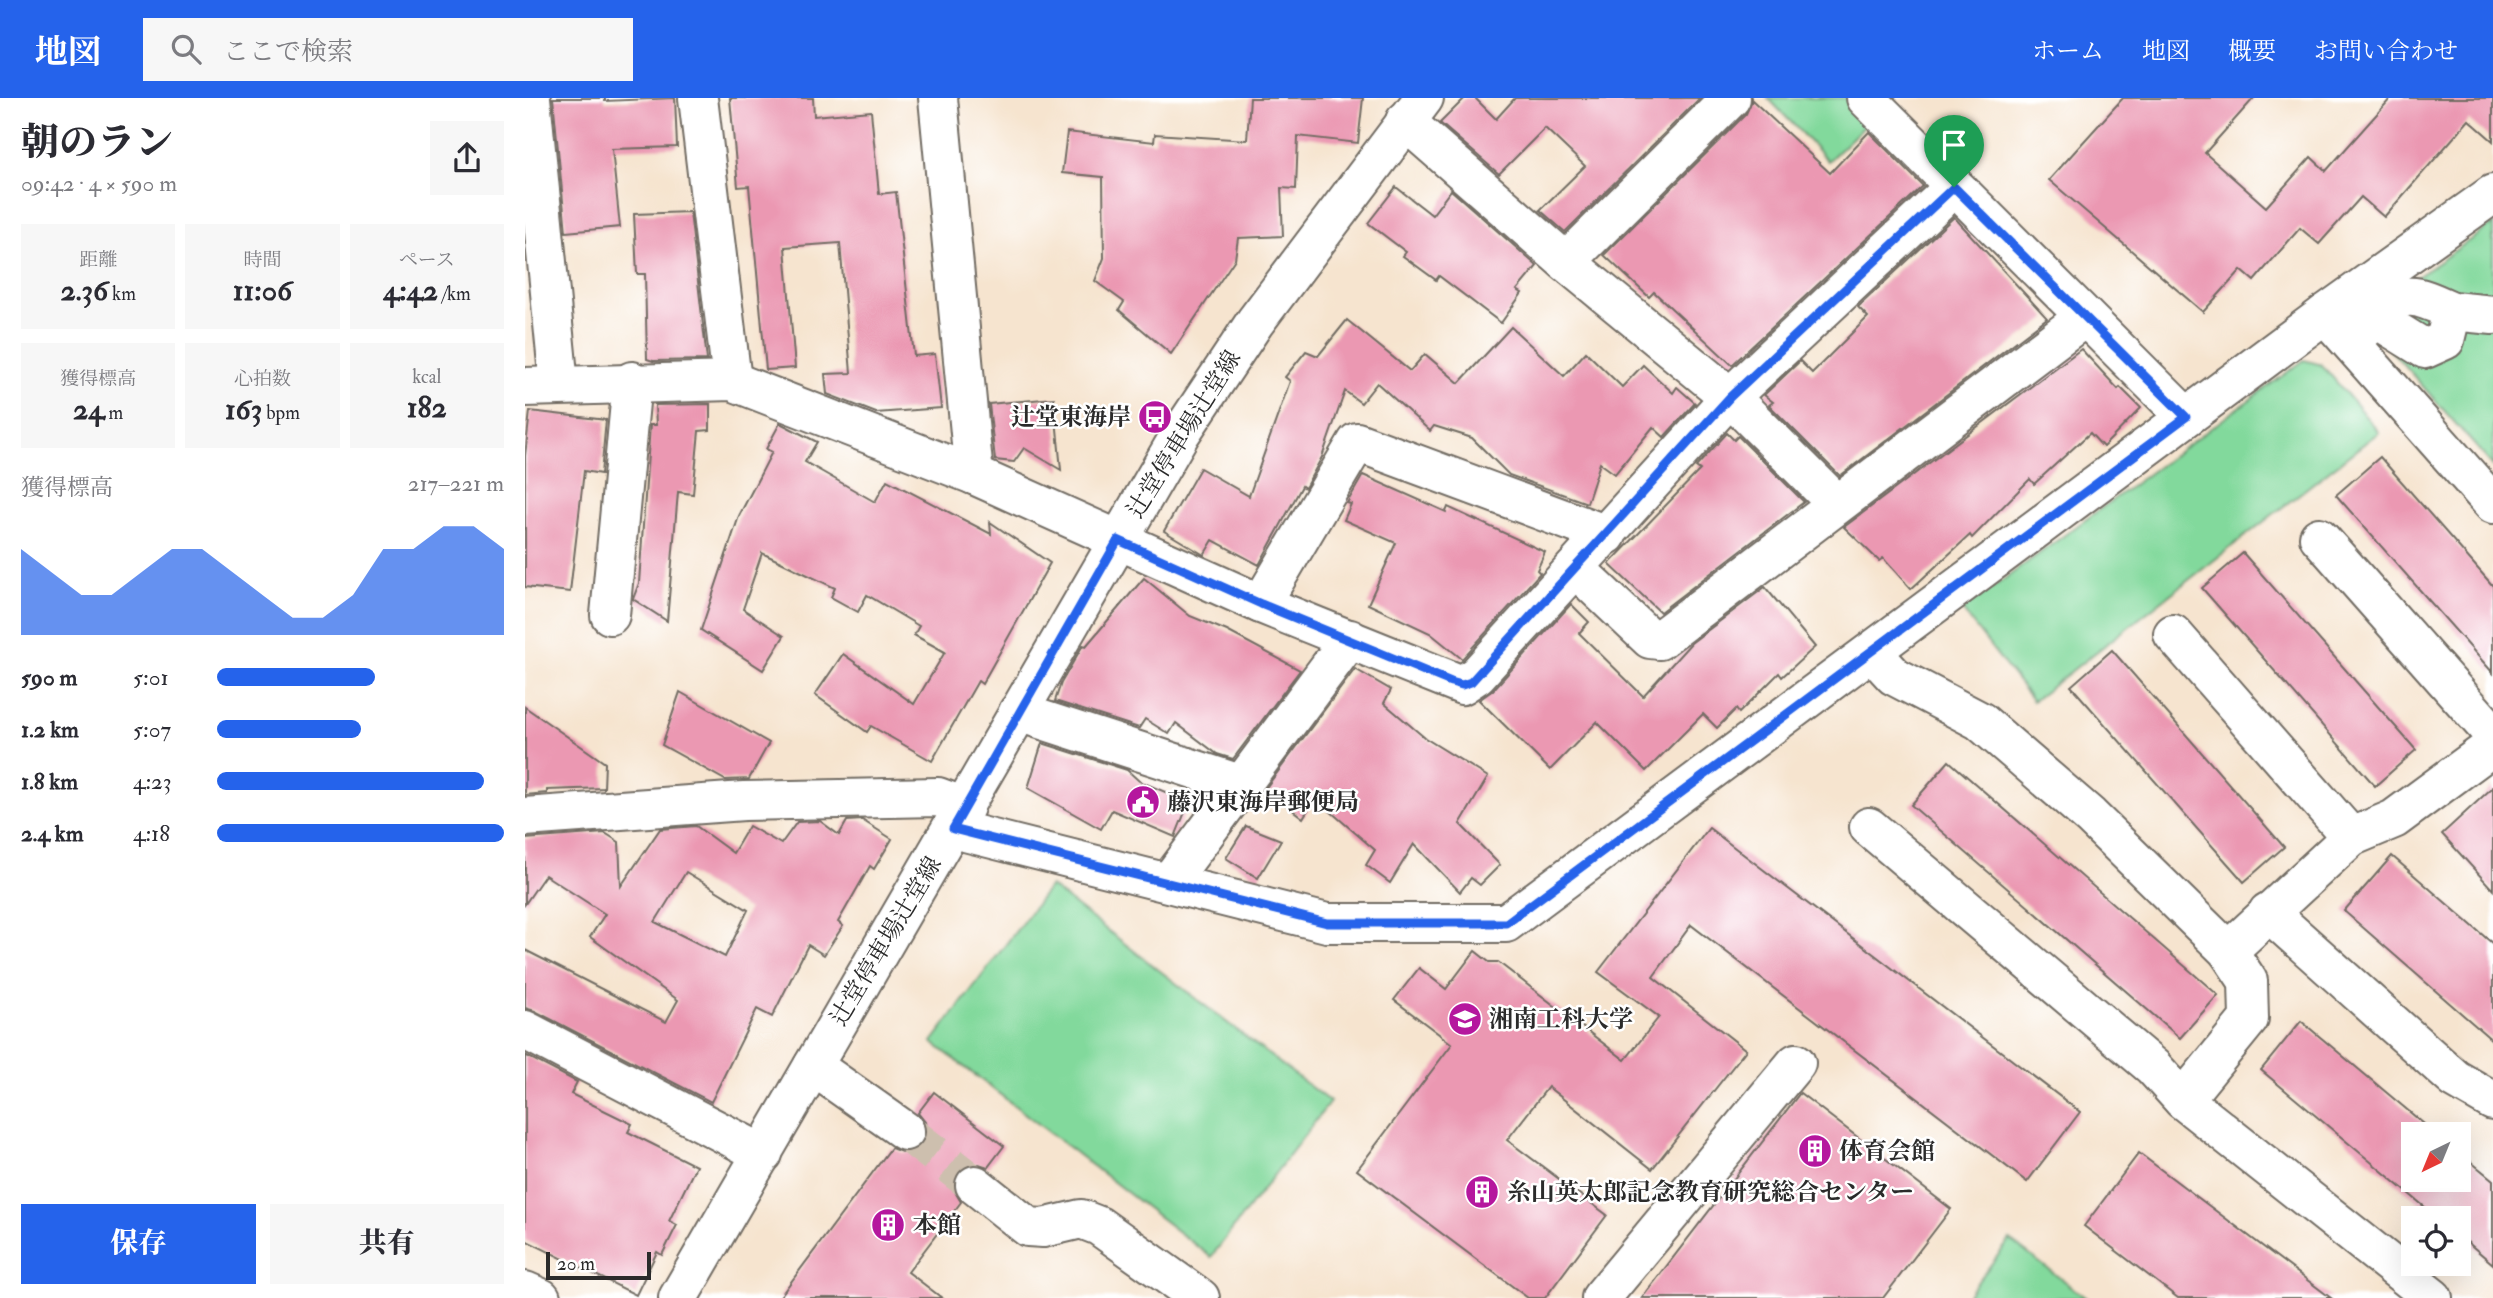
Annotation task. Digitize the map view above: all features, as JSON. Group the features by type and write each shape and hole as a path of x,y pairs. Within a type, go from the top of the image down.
{"street":[{"path":"531,98 542,386 632,381 732,381 974,475 1261,604 1462,685 1471,682 1730,397 1954,187"},
{"path":"698,98 732,381"},
{"path":"938,98 974,475"},
{"path":"1566,262 1731,98"},
{"path":"1866,98 2186,417"},
{"path":"1415,110 1566,262 1730,397 1837,504"},
{"name":"辻堂停車場辻堂線","path":"678,1298 1181,433 1255,322 1415,110"},
{"path":"525,817 744,801 937,797 959,818 1169,883 1327,923 1506,923 2325,314 2493,194"},
{"path":"2370,324 2425,349 2445,340 2452,311 2493,315"},
{"path":"2325,314 2493,504"},
{"path":"1574,568 1650,639 1659,640 2085,317"},
{"path":"610,615 632,381"},
{"path":"1261,604 1357,442 1607,535"},
{"path":"2228,951 2351,837 2394,819 2489,753 2319,537"},
{"path":"2173,634 2351,837"},
{"path":"1169,883 1350,639"},
{"path":"1872,652 1893,676 1980,721 2090,816 2228,951 2248,981 2249,1019 2183,1100"},
{"path":"1018,712 1240,784"},
{"path":"1869,827 2154,1067 2183,1100 2433,1298"},
{"path":"2268,912 2455,1079 2493,1101"},
{"path":"525,1030 763,1154"},
{"path":"1601,1298 1796,1063"},
{"path":"813,1066 905,1131"},
{"path":"975,1185 1028,1227 1043,1228 1081,1219 1099,1226 1200,1298"},
{"path":"525,1291 541,1298"}],"green space":[{"path":"1768,98 1850,98 1871,120 1828,161"},
{"path":"2493,224 2493,466 2381,339 2397,291"},
{"path":"2304,360 2322,365 2379,432 2033,701 1962,610"},
{"path":"1050,886 1330,1102 1211,1257 932,1042"},
{"path":"2010,1240 2086,1298 1965,1298"}],"building":[{"path":"553,98 605,98 605,101 675,98 677,147 612,149 620,227 566,232"},
{"path":"730,98 813,98 814,116 871,111 879,194 896,192 914,356 935,354 941,408 876,413 827,394 825,374 851,373 840,243 785,247 795,368 766,370 749,186 738,187"},
{"path":"1250,98 1363,98 1358,143 1298,136 1296,189 1281,188 1283,236 1238,238 1235,259 1171,354 1119,310 1124,302 1095,281 1104,258 1103,177 1062,173 1067,132 1154,142 1155,134 1247,140"},
{"path":"1465,98 1475,98 1496,119 1515,98 1700,98 1565,232 1540,210 1585,166 1545,128 1499,174 1440,123"},
{"path":"2123,98 2254,98 2205,153 2266,207 2311,157 2326,171 2391,98 2493,98 2493,141 2469,120 2384,217 2361,197 2319,244 2300,228 2254,281 2241,270 2203,312 2049,180"},
{"path":"1752,100 1830,173 1869,132 1923,186 1732,365 1654,292 1649,297 1604,255 1746,114"},
{"path":"1396,187 1432,215 1451,190 1537,266 1517,290 1522,293 1501,323 1439,276 1436,280 1403,256 1406,252 1368,223"},
{"path":"690,212 707,360 653,361 647,359 645,274 637,274 634,214"},
{"path":"1954,217 2047,318 1840,476 1769,405 1773,402 1764,395 1800,361 1812,373 1868,317 1858,307"},
{"path":"1347,320 1410,371 1425,354 1459,383 1511,327 1564,376 1586,352 1622,387 1643,365 1673,393 1677,387 1695,403 1664,437 1653,427 1615,474 1600,463 1587,503 1509,475 1472,438 1434,426 1430,431 1377,383 1361,403 1345,391 1322,457 1305,488 1302,486 1259,565 1213,540 1204,555 1164,531 1200,468 1249,496 1290,381 1285,377 1306,351 1318,356"},
{"path":"2081,349 2118,389 2120,387 2141,408 2103,447 2090,433 2034,484 2030,479 1972,538 1970,535 1911,589 1883,558 1879,561 1844,527"},
{"path":"1054,398 1061,470 1024,448 1014,462 995,460 989,404"},
{"path":"710,404 710,430 699,431 693,494 678,492 667,621 633,599 639,583 650,425 656,425 655,405"},
{"path":"530,411 606,420 601,474 584,471 570,592 525,587 525,456"},
{"path":"780,423 817,442 805,462 875,502 887,480 991,534 990,522 1050,563 982,684 978,681 932,761 871,726 867,732 815,695 843,654 914,704 945,652 914,635 919,626 867,595 858,612 831,597 835,588 762,553 743,609 784,636 763,670 701,630 739,516 772,452 766,449"},
{"path":"1727,433 1734,440 1738,436 1804,502 1660,612 1609,564 1700,470 1696,467"},
{"path":"2380,457 2493,586 2493,673 2336,495"},
{"path":"1363,475 1446,512 1448,507 1545,552 1537,570 1540,573 1462,659 1430,633 1368,604 1396,543 1344,520 1351,504 1347,503"},
{"path":"2243,553 2416,750 2375,786 2202,588"},
{"path":"1144,578 1190,616 1227,631 1300,670 1233,759 1217,754 1176,723 1169,734 1145,719 1139,728 1055,701 1061,683 1083,645 1086,646"},
{"path":"1765,587 1815,647 1782,677 1779,673 1739,713 1736,709 1717,728 1703,714 1646,771 1597,722 1550,770 1479,700 1493,690 1571,604 1589,622 1579,633 1643,696 1691,643"},
{"path":"2112,650 2284,847 2244,882 2071,686"},
{"path":"1355,669 1391,690 1384,703 1425,738 1488,777 1460,824 1500,865 1480,885 1471,878 1460,892 1414,844 1390,883 1366,865 1375,850 1315,798 1303,818 1265,789"},
{"path":"680,692 769,743 749,779 725,780 662,745"},
{"path":"525,707 605,763 604,788 547,790 547,793 525,795"},
{"path":"1042,743 1127,770 1139,781 1189,802 1175,837 1112,810 1101,829 1028,788"},
{"path":"1949,761 2218,995 2180,1038 1911,805"},
{"path":"2493,787 2493,890 2442,834"},
{"path":"862,820 892,839 874,869 870,866 838,922 843,926 824,955 808,945 772,1017 757,1009 711,1102 525,1008 525,950 666,1022 678,1000 590,937 605,914 545,875 525,904 525,839 605,833 619,842 621,886 660,829 696,826 733,853 749,826 781,844 797,822 820,821 839,835 847,821","holes":["686,872 748,910 725,957 655,922"]},
{"path":"1246,826 1281,840 1258,878 1226,858"},
{"path":"1709,828 2080,1112 2027,1182 1691,925 1653,977 1746,1050 1652,1169 1548,1087 1507,1140 1607,1215 1545,1298 1528,1298 1357,1170 1452,1044 1394,1000 1419,968 1446,989 1475,951 1489,962 1498,962 1625,1060 1659,1017 1598,972"},
{"path":"2392,856 2493,944 2493,1041 2344,911"},
{"path":"2301,1021 2422,1122 2401,1122 2401,1187 2261,1070"},
{"path":"525,1055 577,1082 571,1094 632,1124 628,1132 696,1166 669,1221 677,1225 662,1255 657,1252 636,1295 525,1240"},
{"name":"本館","path":"934,1092 1004,1146 988,1167 968,1165 957,1172 955,1192 961,1202 908,1272 942,1298 779,1298 891,1148 904,1153 915,1151 922,1144 927,1132 925,1122 918,1113"},
{"name":"体育会館","path":"1800,1093 1951,1209 1883,1298 1642,1298"},
{"path":"2139,1153 2331,1298 2178,1298 2084,1226"},
{"path":"2471,1162 2493,1180 2493,1264 2471,1245 2471,1206 2424,1206 2407,1192 2471,1192"}],"tunnel":[{"path":"905,1131 975,1185"}],"place":[{"name":"辻堂東海岸","path":"1155,417"},
{"name":"藤沢東海岸郵便局","path":"1143,802"},
{"name":"湘南工科大学","path":"1465,1019"},
{"name":"体育会館","path":"1815,1151"},
{"name":"糸山英太郎記念教育研究総合センター","path":"1482,1192"},
{"name":"本館","path":"888,1225"}],"route":[{"path":"1954,187 2186,417 1506,923 1327,923 953,829 1118,540 1261,604 1451,682 1462,685 1471,682 1730,397 1954,187"}]}
